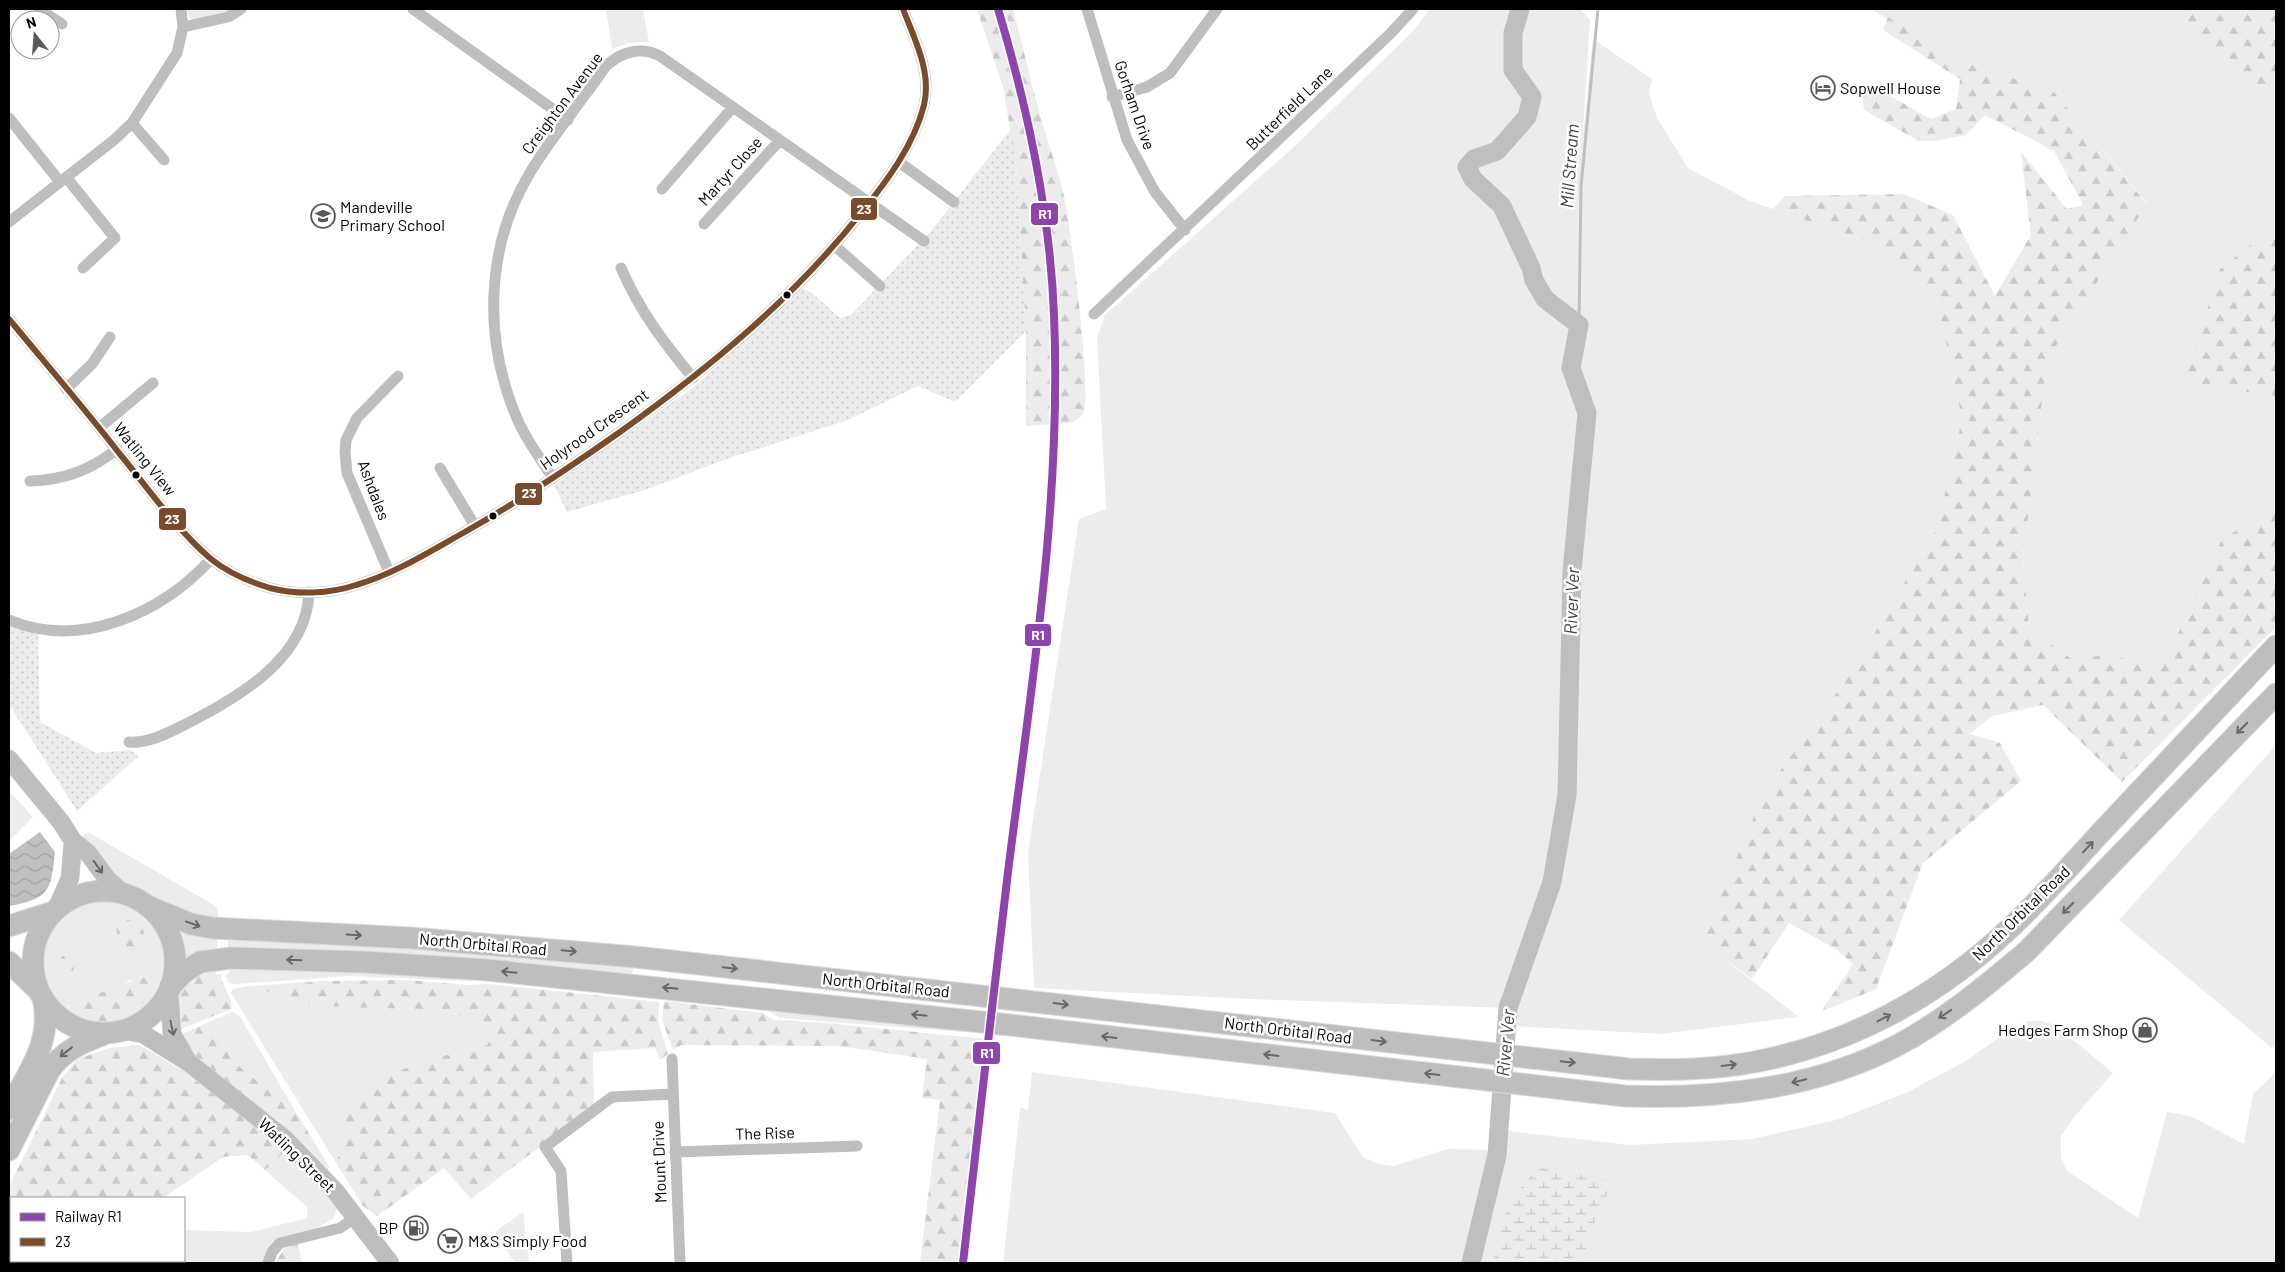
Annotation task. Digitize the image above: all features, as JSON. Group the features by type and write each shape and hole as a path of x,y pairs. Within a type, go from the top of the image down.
{"highway":[{"name":"North Orbital Road","path":"147,906 192,924 212,928 411,938 636,957 1013,998 1629,1069 1682,1069 1753,1062 1839,1038 1900,1010 1943,983 2009,929 2276,646"},
{"name":"North Orbital Road","path":"169,988 191,967 211,960 231,958 364,962 487,970 598,980 967,1020 1480,1080 1635,1096 1673,1098 1744,1093 1806,1080 1899,1044 1982,989 2027,951 2276,694"},
{"path":"9,926 55,910 74,897 109,891 122,894 147,906 161,920 172,941 175,961 169,988 158,1008 149,1016 137,1024 74,1046 57,1060 49,1070 9,1150"},
{"path":"9,1109 42,1045 46,1033 47,1020 34,973 35,946 39,934 55,910"},
{"path":"9,962 41,994 60,1017 70,1024 83,1029 115,1031"}],"main road":[{"path":"9,759 61,822 73,841 88,853 108,880 122,894"},
{"path":"55,910 70,878 73,841"},
{"path":"169,988 172,1034 188,1062"},
{"name":"Watling Street","path":"115,1031 143,1034 188,1062 286,1139 325,1178 390,1263"}],"street":[{"path":"39,9 62,24"},
{"path":"9,222 114,140 132,123 177,53 183,27 181,9"},
{"path":"183,27 228,16 241,9"},
{"path":"413,9 568,120"},
{"name":"Holyrood Crescent","path":"309,592 355,586 389,572 475,526 553,478 693,378 788,295 835,246 870,203 898,162 920,117 926,90 922,61 903,9"},
{"name":"Gorham Drive","path":"1087,9 1126,140 1156,192 1185,230"},
{"path":"1112,97 1147,87 1170,73 1217,9"},
{"name":"Butterfield Lane","path":"1094,314 1185,230 1391,33 1413,9"},
{"name":"Creighton Avenue","path":"553,478 520,424 507,393 500,367 493,311 498,254 506,224 531,171 606,66 614,59 631,52 652,52 660,56 924,242"},
{"path":"662,189 733,107"},
{"path":"9,118 115,238 83,268"},
{"path":"132,123 164,160"},
{"name":"Martyr Close","path":"704,224 780,140"},
{"path":"898,162 954,202"},
{"path":"835,246 880,286"},
{"path":"622,268 638,305 652,328 693,378"},
{"name":"Watling View","path":"9,320 180,527 212,559 254,582 286,591 309,592"},
{"path":"66,389 92,364 110,337"},
{"name":"Ashdales","path":"389,572 347,473 344,452 348,434 357,418 398,376"},
{"path":"99,428 153,382"},
{"path":"30,481 70,476 98,463 117,449"},
{"path":"440,468 475,526"},
{"path":"9,620 36,628 83,630 104,626 127,618 179,589 197,575 212,559"},
{"path":"129,742 140,743 182,726 221,706 261,679 296,638 306,612 309,592"},
{"name":"Mount Drive","path":"672,1058 680,1263"},
{"path":"567,1263 561,1171 545,1147 612,1097 673,1094"},
{"name":"The Rise","path":"676,1152 857,1146"},
{"path":"268,1263 272,1252 280,1243 340,1228 356,1217"}],"green space":[{"path":"187,9 235,9 195,20 189,17"},
{"path":"606,9 643,9 649,42 628,43 612,49"},
{"path":"977,9 994,9 1008,60 1031,162 1046,266 1050,318 1052,424 1026,426 1026,331 1016,164 1003,87"},
{"path":"1004,9 1013,9 1038,108 1064,196 1071,239 1080,309 1085,401 1081,417 1063,424 1060,424 1060,336 1057,292 1048,204 1032,118 1012,33"},
{"path":"1430,9 1580,9 1590,20 1582,147 1593,39 1652,79 1649,93 1657,118 1688,168 1750,201 1865,241 1936,296 1962,419 1937,528 1851,673 1764,793 1702,942 1799,1017 1661,1034 1510,1026 1507,1008 1248,999 1034,988 1028,853 1079,519 1106,509 1097,338 1105,315 1296,145 1413,31"},
{"path":"1871,9 2276,9 2276,585 2163,667 2104,655 2073,660 2029,628 2023,558 2047,360 2147,203 2054,92 1952,58"},
{"path":"2162,9 2266,9 2270,16 2276,16 2276,76 2254,93"},
{"path":"1888,17 1952,58 2054,92 2147,204 2047,360 2023,558 2029,628 2073,660 2104,655 2163,666 2222,539 2276,508 2276,627 2122,782 2043,705 1992,716 1970,734 2000,743 2021,781 1923,863 1876,989 1821,1012 1853,964 1837,950 1789,923 1752,979 1701,942 1764,793 1851,673 1937,528 1962,419 1936,296 1865,241 1773,209 1785,196 1904,194 1953,215 1995,296 2031,235 2021,152 2067,209 2083,205 2054,151 1985,115 1966,135 1935,141 1919,141 1864,110 1862,95 1872,86 1931,119 1956,109 1960,79 1883,30"},
{"path":"1011,129 1016,164 1026,331 955,402 918,386 848,420 727,459 645,490 567,512 554,485 694,387 802,288 812,293 840,318 852,314 931,231"},
{"path":"2276,225 2276,396 2184,383 2220,269"},
{"path":"9,627 38,633 40,722 96,753 130,750 139,756 77,811 9,704"},
{"path":"2276,745 2276,1046 2272,1048 2119,920"},
{"path":"12,794 33,817 9,841 9,795"},
{"path":"88,832 214,905 218,910 217,924 173,910 144,898 118,881 107,870 83,836"},
{"path":"100,900 126,905 146,917 159,934 165,954 164,975 156,994 140,1012 117,1024 147,1000 131,979 121,988 103,993 87,994 68,1006 68,1015 53,999 45,982 41,964 44,946 51,930 63,917 79,906"},
{"path":"128,920 141,927 145,937 142,948 130,956 120,947 117,933 117,924"},
{"path":"173,925 217,936 217,951 183,963 180,944"},
{"path":"228,936 634,962 632,978 228,951"},
{"path":"67,952 72,953 74,956 74,966 68,978 62,978 57,970 57,962"},
{"path":"216,967 216,974 221,974 231,1001 231,1009 176,1031 176,1007 179,993 193,979"},
{"path":"230,968 468,974 966,1027 965,1032 780,1018 766,1010 753,1008 484,980 465,981 349,976 235,984 229,983 225,975 229,974"},
{"path":"142,976 148,981 151,990 147,1000 117,1024 94,1024 68,1015 70,1006 80,996 114,990"},
{"path":"408,980 466,985 489,984 659,1002 658,1021 668,1054 660,1060 655,1048 593,1052 594,1106 471,1199 444,1168 377,1216 363,1206 336,1163 343,1142 343,1119 351,1103 366,1089 405,1068 487,1045 493,1037 492,1027 475,1019 432,1011 310,1004 249,986 327,981"},
{"path":"249,986 310,1004 339,1007 408,1009 454,1014 475,1019 492,1027 493,1037 487,1045 405,1068 366,1089 351,1103 343,1119 343,1142 336,1163 231,993 233,989"},
{"path":"664,1001 762,1013 774,1020 827,1023 985,1039 959,1263 920,1263 940,1100 922,1098 927,1059 839,1046 681,1045 673,1050 662,1020"},
{"path":"233,1012 239,1015 297,1114 240,1067 207,1023"},
{"path":"2028,1021 2042,1021 2055,1025 2113,1073 2075,1116 2061,1136 2061,1157 2067,1171 2138,1218 2167,1112 2190,1116 2244,1144 2253,1094 2276,1072 2276,1263 1003,1263 1020,1108 1028,1109 1032,1072 1335,1113 1362,1156 1378,1164 1393,1166 1448,1149 1498,1150 1500,1130 1630,1145 1752,1139 1836,1120 1908,1092 1969,1059 2012,1028"},
{"path":"207,1023 240,1067 297,1114 329,1166 328,1171 271,1116 200,1064 177,1036"},
{"path":"139,1045 158,1056 215,1093 268,1136 284,1152 265,1170 248,1155 223,1157 164,1197 10,1197 10,1262 69,1262 9,1263 9,1187 62,1078 77,1059 109,1048"},
{"path":"284,1152 314,1176 337,1208 334,1218 306,1232 273,1243 265,1254 263,1263 168,1263 185,1262 185,1230 251,1232 307,1218 307,1207 265,1170"},
{"path":"1540,1167 1613,1181 1596,1217 1582,1263 1493,1263 1499,1234 1507,1210 1520,1189"},
{"path":"523,1212 529,1263 515,1263 495,1232"},
{"path":"298,1244 302,1263 275,1263 285,1248"}],"water":[{"path":"40,832 55,852 49,884 46,891 33,900 9,906 9,854"}],"waterway":[{"name":"River Ver","path":"1471,1263 1497,1155 1508,1008 1552,882 1567,795 1572,571 1587,413 1571,368 1579,325 1545,299 1534,280 1531,268 1502,206 1473,179 1467,167 1474,159 1497,151 1527,117 1532,97 1513,70 1513,33 1520,9"},
{"name":"Mill Stream","path":"1579,325 1581,186 1598,9"}],"rail line":[{"name":"R1","path":"963,1263 1002,921 1043,594 1049,524 1055,385 1054,315 1048,237 1028,122 998,9"}],"transit line":[{"name":"23","path":"9,319 174,522 217,564 255,583 291,592 324,592 346,588 370,580 411,562 483,521 601,445 686,383 748,331 807,274 861,213 899,162 914,134 924,105 926,80 917,43 903,9"}],"place":[{"name":"Sopwell House","path":"1823,88"},
{"name":"Mandeville Primary School","path":"323,216"},
{"name":"Hedges Farm Shop","path":"2145,1030"},
{"name":"BP","path":"416,1228"},
{"name":"M&S Simply Food","path":"450,1241"}]}
